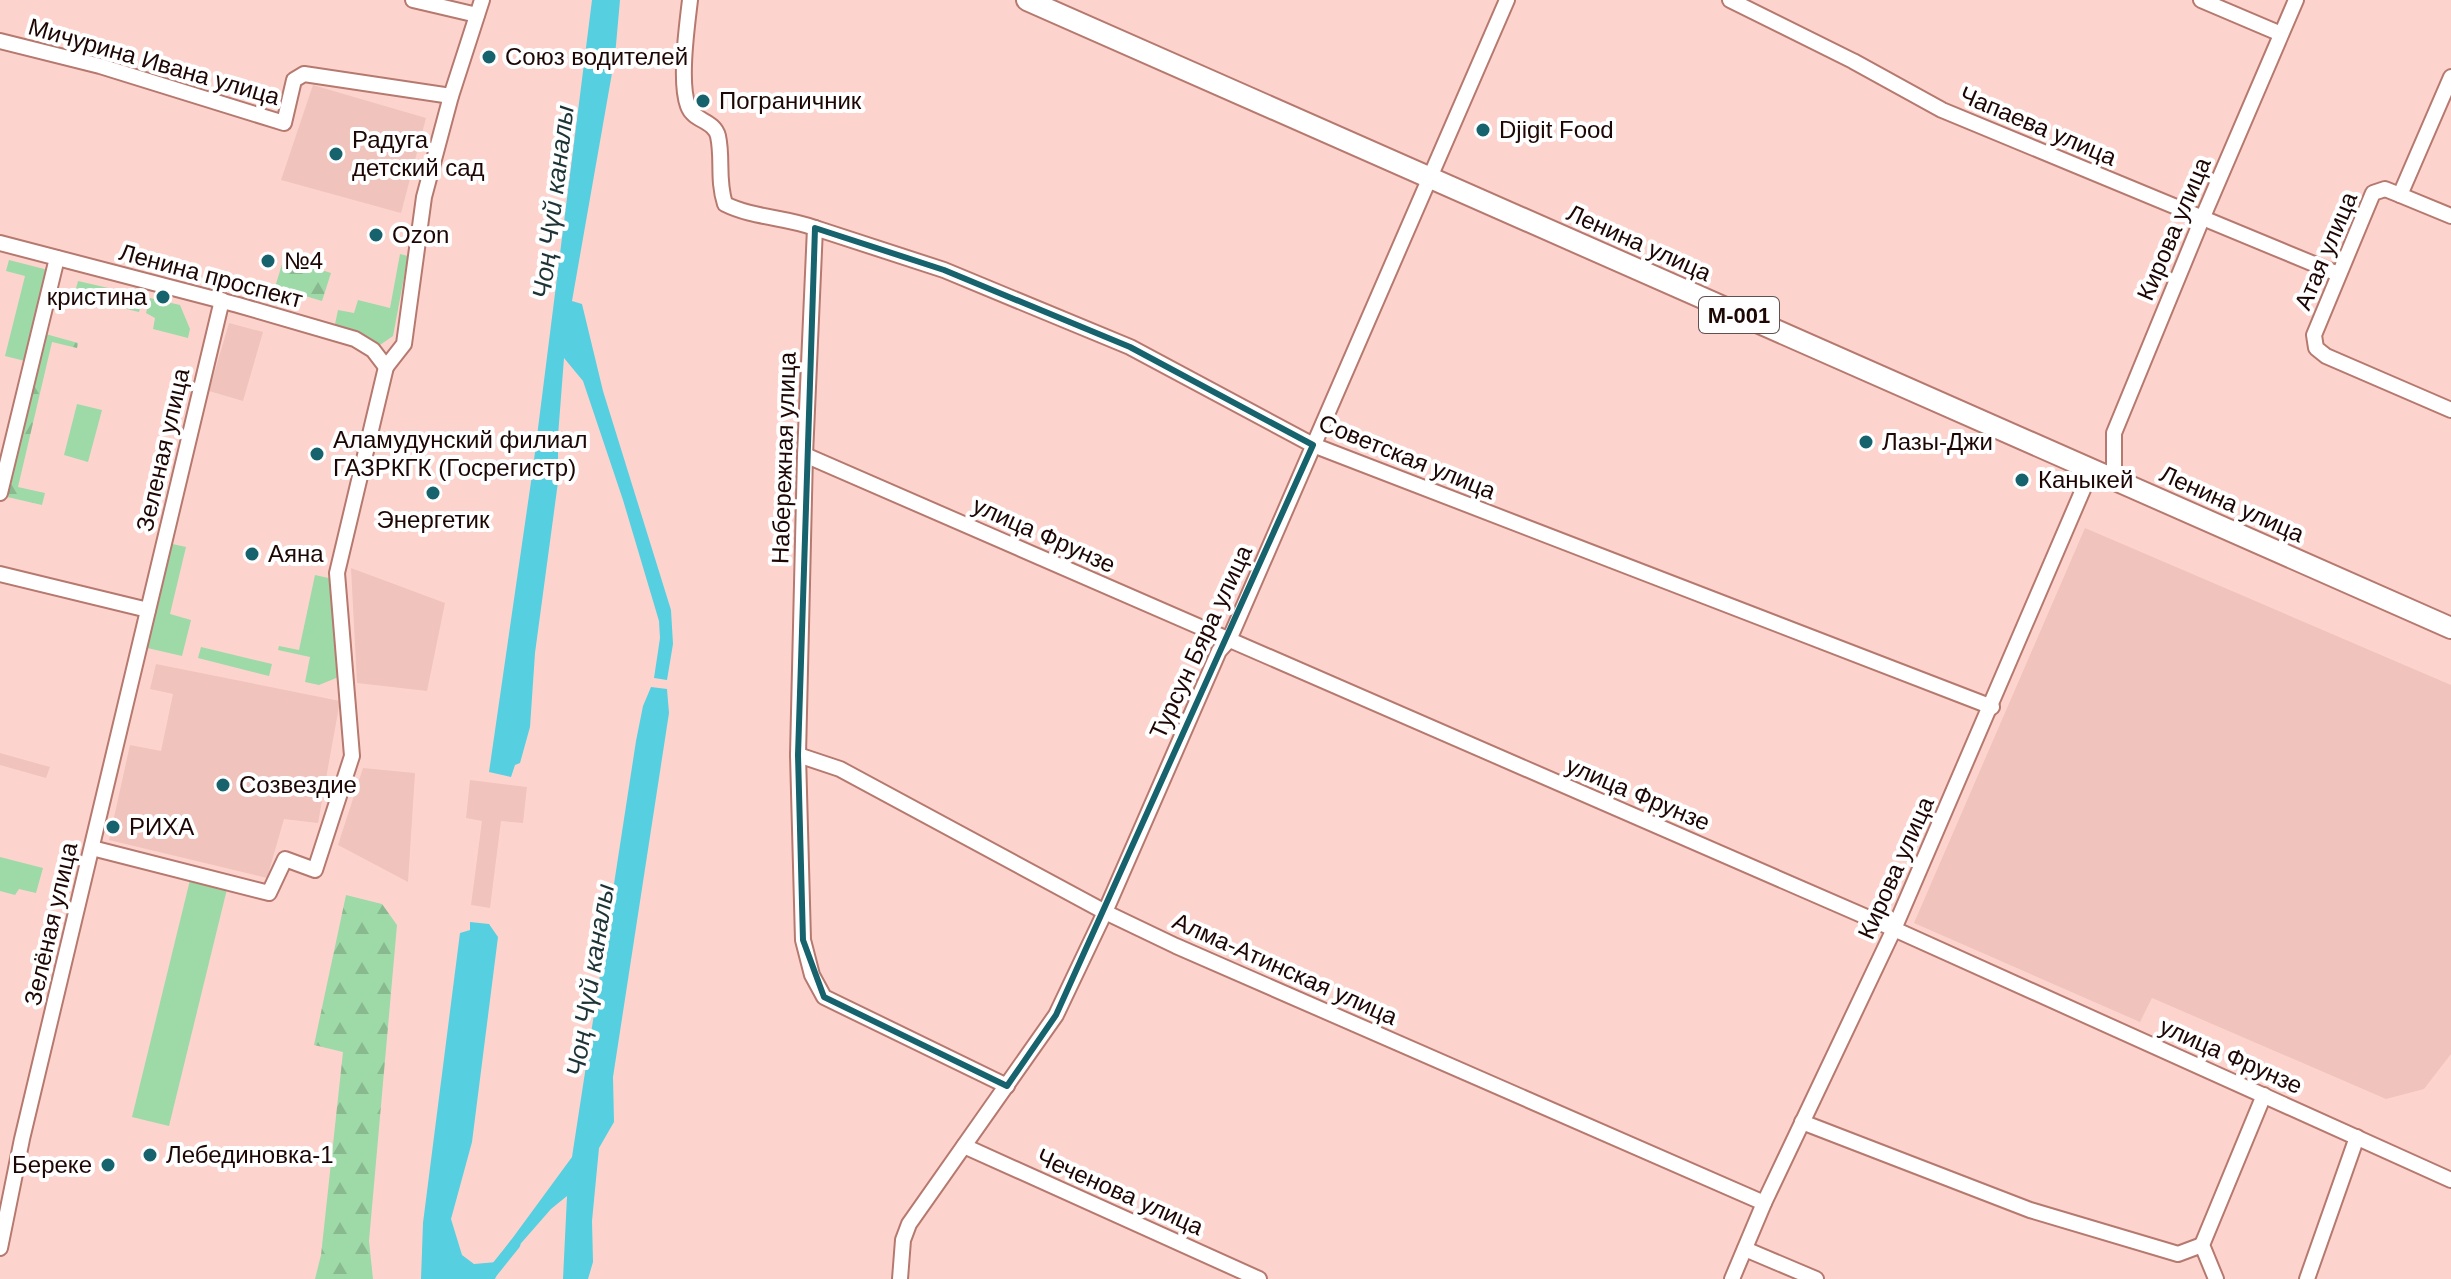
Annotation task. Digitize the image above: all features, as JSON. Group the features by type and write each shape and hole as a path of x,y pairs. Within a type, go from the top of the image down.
{"main road":[{"name":"Ленина улица","path":"1027,0 2451,628"}],"street":[{"path":"413,0 477,15"},
{"path":"92,848 269,893 285,859 315,870 352,756 337,573 392,361 404,344 424,197 451,96 482,0"},
{"path":"690,0 684,58 688,106 694,115 711,124 718,133 719,187 725,204 815,228"},
{"name":"Турсун Бяра улица","path":"904,1278 903,1240 909,1224 1056,1015 1105,912 1219,651 1229,640 1507,0"},
{"name":"Чапаева улица","path":"1730,0 1853,61 1942,110 2338,274"},
{"path":"2201,0 2281,34"},
{"name":"Кирова улица","path":"2114,481 2114,433 2296,0"},
{"name":"Мичурина Ивана улица","path":"0,41 100,66 284,123 294,80 304,74 451,96"},
{"path":"2451,77 2400,195 2451,216"},
{"name":"Атая улица","path":"2400,195 2385,189 2373,193 2314,335 2316,348 2326,356 2451,410"},
{"name":"Советская улица","path":"815,228 944,270 1130,347 1313,445 1992,707"},
{"name":"Набережная улица","path":"815,228 805,455 798,755 803,940 812,975 824,997 1007,1086"},
{"name":"Ленина проспект","path":"0,243 222,300 355,339 392,361"},
{"path":"0,493 57,258"},
{"name":"Зеленая улица","path":"148,610 222,300"},
{"name":"улица Фрунзе","path":"805,455 1894,929 2451,1180"},
{"name":"Кирова улица","path":"1732,1279 1764,1203 1894,929 2091,471"},
{"path":"0,574 148,610"},
{"name":"Зелёная улица","path":"0,1248 25,1126 148,610"},
{"name":"Алма-Атинская улица","path":"798,755 840,769 1105,912 1176,946 1764,1203"},
{"path":"2216,1279 2202,1245 2264,1095"},
{"path":"1802,1122 2030,1210 2178,1254 2202,1245"},
{"path":"2307,1279 2357,1137"},
{"name":"Чеченова улица","path":"964,1146 1259,1279"},
{"path":"1745,1249 1816,1279"}],"highlighted area":[{"path":"815,228 944,270 1130,347 1313,445 1056,1015 1007,1086 824,997 803,940 798,755"}],"shaded area":[{"path":"313,85 426,118 401,213 281,180"},
{"path":"229,323 263,332 243,401 209,391"},
{"path":"2085,528 2451,685 2451,1054 2424,1089 2386,1099 2152,998 2140,1022 1914,923"},
{"path":"351,568 445,603 427,691 357,683"},
{"name":"Созвездие","path":"156,664 340,701 318,823 284,819 267,878 109,840 130,745 161,751 173,694 150,689"},
{"path":"0,753 50,767 46,778 0,765"},
{"path":"363,768 415,773 408,882 338,845"},
{"path":"470,780 527,787 523,823 501,821 490,908 471,905 482,821 466,818"}],"green space":[{"path":"400,254 408,256 393,336 377,347 334,329 338,310 354,313 358,300 390,308"},
{"path":"284,258 331,273 322,301 275,287"},
{"path":"9,260 52,271 29,362 5,356 25,276 6,271"},
{"path":"78,281 143,296 139,312 74,296"},
{"path":"150,298 180,305 190,329 188,338 153,329 155,318 146,313"},
{"path":"42,333 78,343 77,348 52,342 18,487 45,493 42,505 3,496"},
{"path":"77,404 102,410 88,462 64,455"},
{"path":"168,543 186,547 170,614 191,620 182,656 143,647"},
{"path":"315,575 333,579 341,676 319,685 305,682 310,657 278,650 279,646 299,650"},
{"path":"201,647 272,664 269,676 198,658"},
{"path":"0,857 43,868 36,893 19,889 15,895 0,891"},
{"path":"191,876 228,885 169,1126 132,1117"},
{"path":"346,895 382,904 397,925 369,1241 373,1279 315,1279 321,1255 343,1052 314,1045"}],"water":[{"path":"592,0 620,0 615,56 572,301 582,304 603,391 671,610 673,644 667,680 654,678 660,638 659,621 583,381 564,358 558,482 535,653 530,727 520,763 515,765 511,777 489,772 533,468"},
{"path":"651,687 667,689 669,713 613,1077 614,1122 599,1148 592,1221 593,1262 588,1279 563,1279 567,1196 551,1209 509,1257 503,1251 572,1157 636,741 643,706"},
{"path":"470,922 489,924 498,937 472,1142 451,1219 462,1255 474,1264 497,1262 501,1265 495,1279 421,1279 423,1223 460,933 470,930"}],"waterway":[{"path":"487,1279 515,1244"}],"place":[{"name":"Союз водителей","path":"489,57"},
{"name":"Пограничник","path":"703,101"},
{"name":"Djigit Food","path":"1483,130"},
{"name":"Радуга детский сад","path":"336,154"},
{"name":"Ozon","path":"376,235"},
{"name":"№4","path":"268,261"},
{"name":"кристина","path":"163,297"},
{"name":"Лазы-Джи","path":"1866,442"},
{"name":"Аламудунский филиал ГАЗРКГК (Госрегистр)","path":"317,454"},
{"name":"Каныкей","path":"2022,480"},
{"name":"Энергетик","path":"433,493"},
{"name":"Аяна","path":"252,554"},
{"name":"Созвездие","path":"223,785"},
{"name":"РИХА","path":"113,827"},
{"name":"Лебединовка-1","path":"150,1155"},
{"name":"Береке","path":"108,1165"}],"water label":[{"name":"Чоң Чүй каналы","path":"553,202"},
{"name":"Чоң Чүй каналы","path":"590,980"}]}
